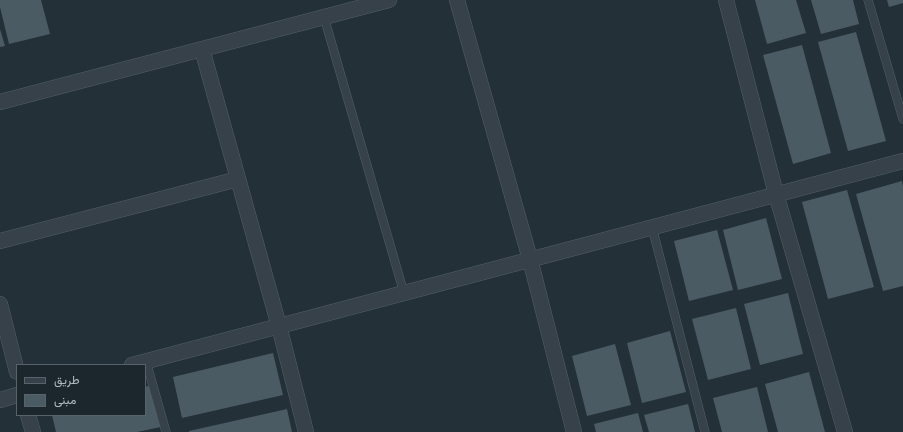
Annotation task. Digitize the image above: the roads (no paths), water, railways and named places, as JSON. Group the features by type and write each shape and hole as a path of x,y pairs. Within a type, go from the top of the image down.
{"street":[{"path":"0,102 389,0"},
{"path":"456,0 530,259 574,432"},
{"path":"726,0 776,194 845,432"},
{"path":"202,49 279,326 306,432"},
{"path":"139,363 903,161"},
{"path":"0,241 238,179"},
{"path":"0,304 16,368"},
{"path":"0,400 16,395"},
{"path":"28,416 33,432"}],"lane":[{"path":"868,0 903,119"},
{"path":"324,17 404,293"},
{"path":"652,227 705,432"},
{"path":"146,381 166,432"}]}
